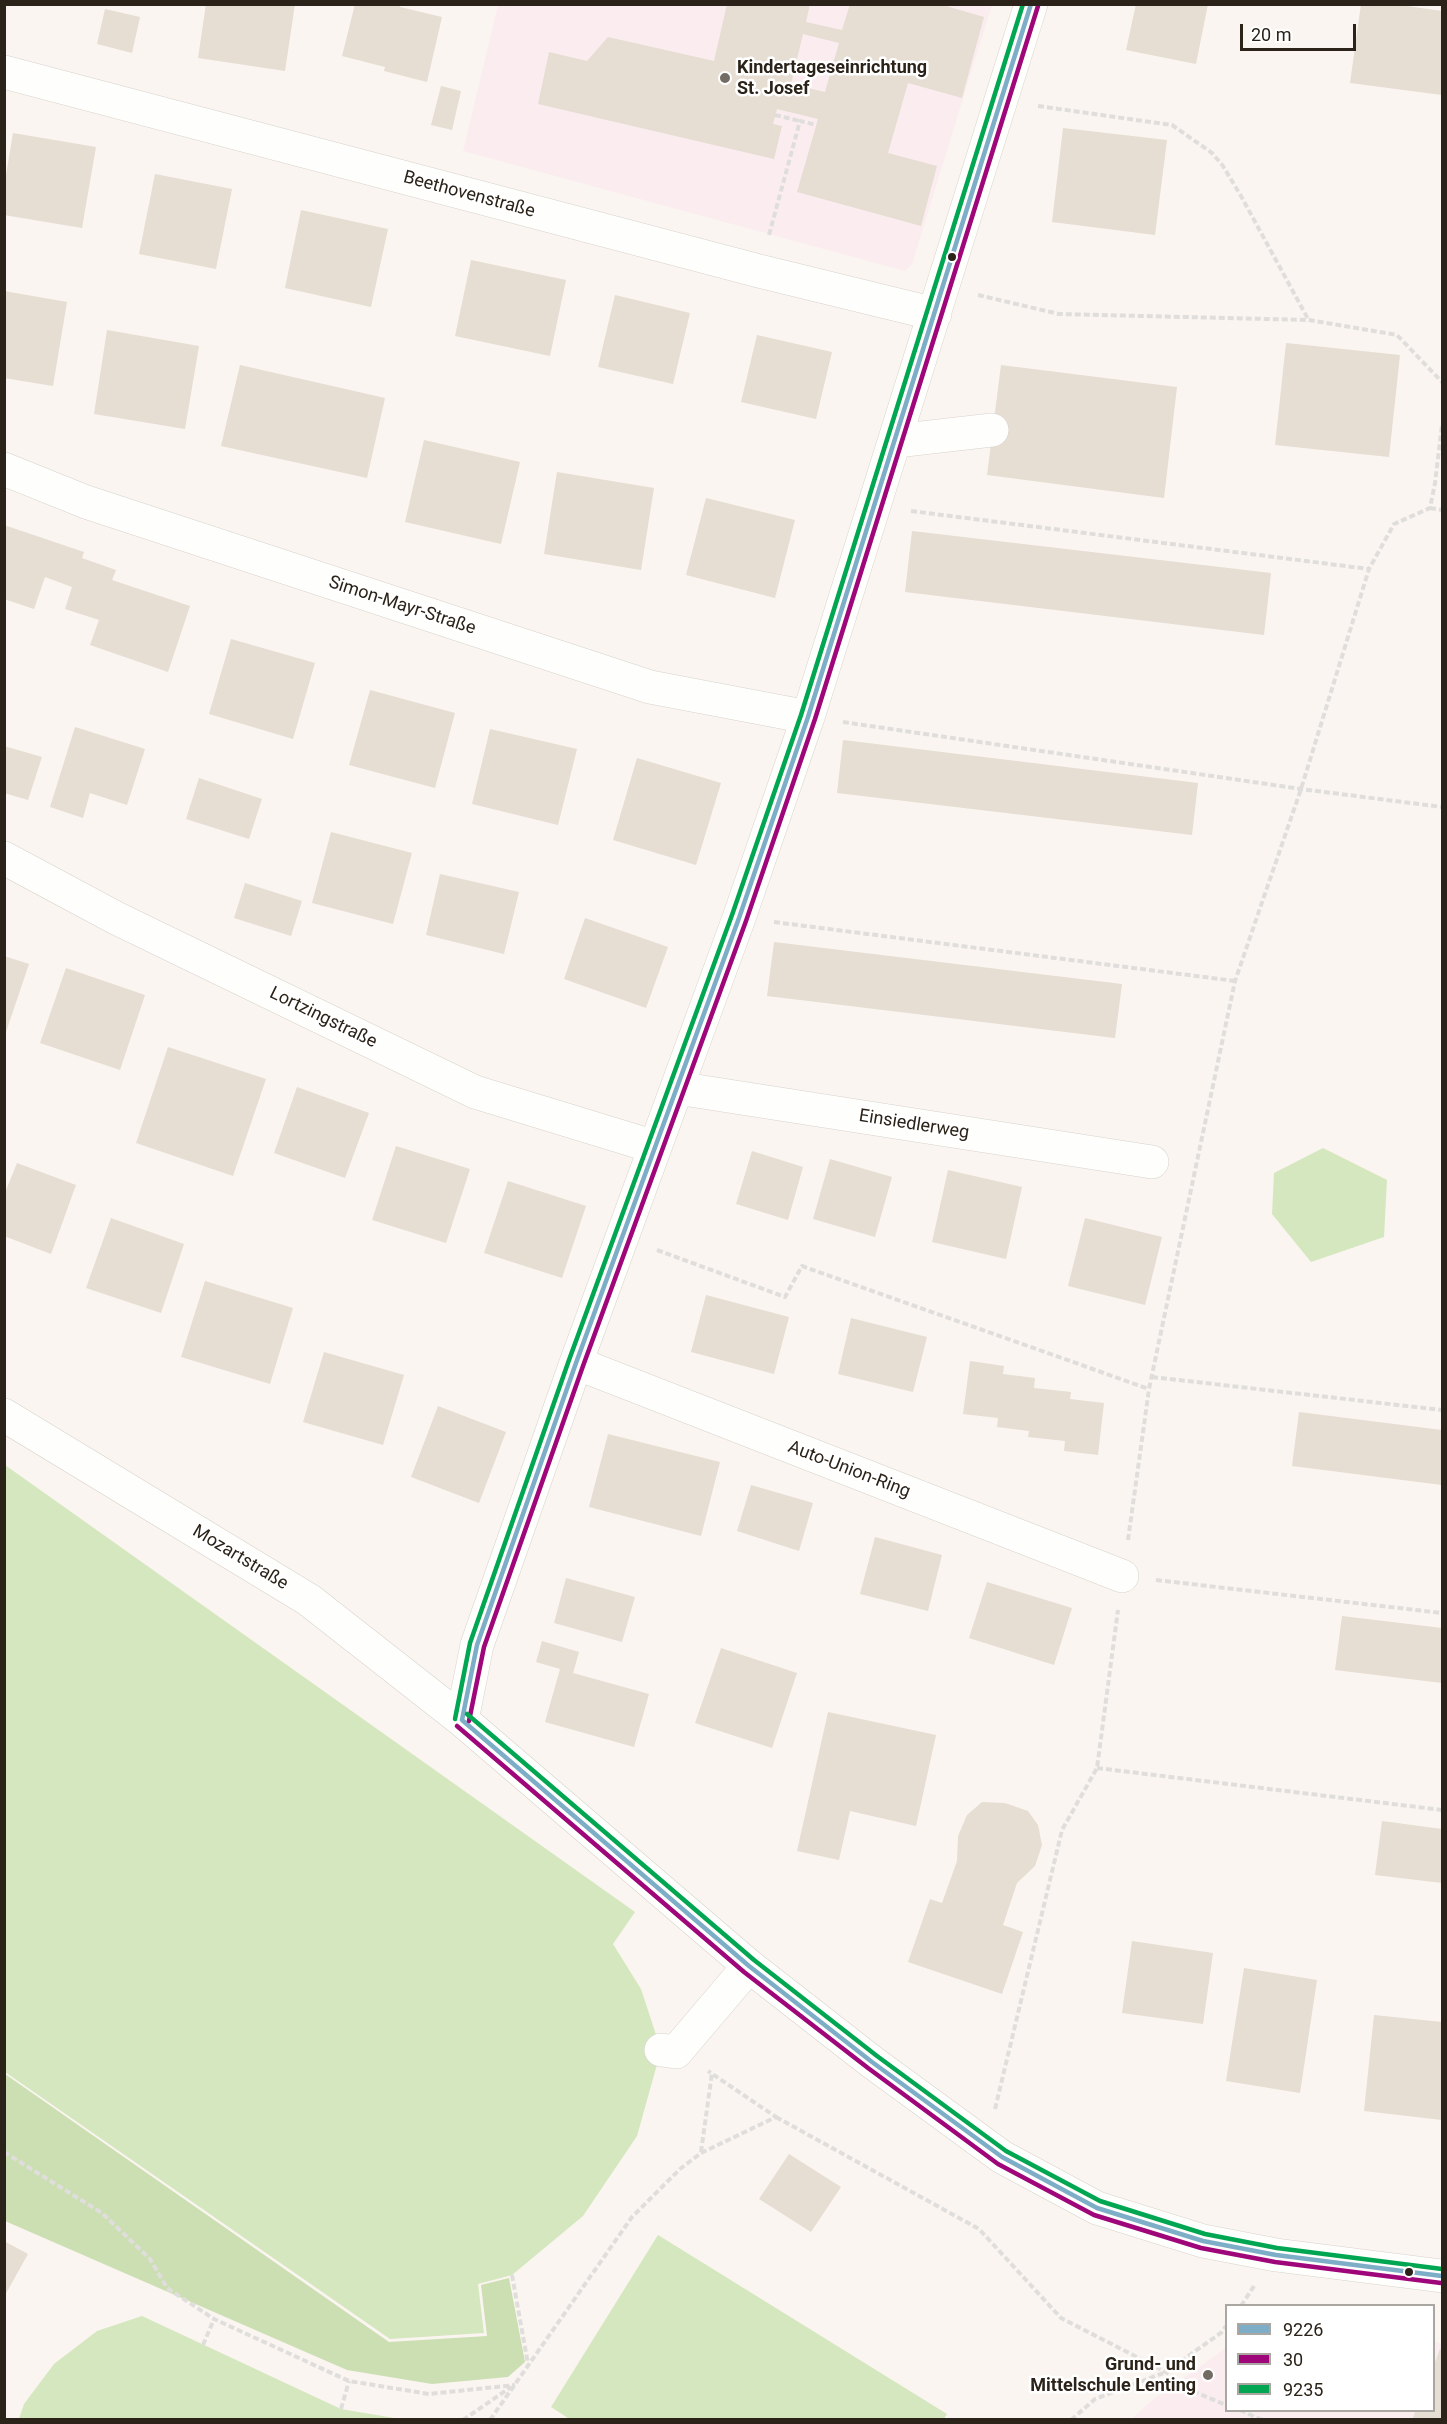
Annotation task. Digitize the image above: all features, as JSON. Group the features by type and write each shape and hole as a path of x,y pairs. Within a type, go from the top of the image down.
{"street":[{"path":"462,1720 477,1645 576,1363 739,918 808,717 1031,4"},
{"name":"Beethovenstraße","path":"4,72 759,271 939,301"},
{"path":"896,441 992,430"},
{"name":"Simon-Mayr-Straße","path":"4,469 86,502 650,687 808,717"},
{"name":"Lortzingstraße","path":"4,858 116,918 475,1092 655,1147"},
{"name":"Einsiedlerweg","path":"677,1088 1152,1162"},
{"name":"Auto-Union-Ring","path":"576,1363 1122,1576"},
{"name":"Mozartstraße","path":"4,1415 309,1600 462,1720 749,1966 872,2062 1002,2157 1097,2208 1203,2241 1276,2255 1443,2276"},
{"path":"669,2051 749,1966"}],"path":[{"path":"1001,101 1172,125 1212,153 1224,166 1309,320"},
{"path":"775,115 816,125"},
{"path":"759,271 800,121"},
{"path":"939,301 1059,314 1309,320 1397,335 1443,382"},
{"path":"1430,508 1443,425"},
{"path":"875,506 1369,569"},
{"path":"987,2145 1062,1830 1097,1768 1149,1389 1235,981 1301,789 1369,569 1394,524 1430,508 1443,510"},
{"path":"808,717 1301,789 1443,807"},
{"path":"739,918 1235,981"},
{"path":"622,1238 784,1297 802,1266 1149,1389"},
{"path":"1152,1377 1443,1410"},
{"path":"1122,1576 1443,1613"},
{"path":"1097,1768 1443,1810"},
{"path":"669,2051 712,2073 776,2117 979,2229 1061,2318 1166,2372 1193,2391 1225,2404"},
{"path":"701,2153 712,2073"},
{"path":"490,2420 632,2217 680,2169 701,2153 776,2117"},
{"path":"4,2152 102,2213 150,2259 167,2288 214,2319 349,2381 429,2394 514,2385"},
{"path":"512,2275 528,2364"},
{"path":"203,2345 214,2319"},
{"path":"1071,2420 1095,2399 1166,2372 1225,2328"},
{"path":"340,2409 349,2381"},
{"path":"463,2420 514,2385"},
{"path":"1244,2412 1262,2420"}],"shaded area":[{"name":"Kindertageseinrichtung St. Josef","path":"498,5 992,5 912,264 905,271 463,151"},
{"name":"Grund- und Mittelschule Lenting","path":"1435,2341 1442,2344 1442,2419 1130,2420 1151,2401 1225,2349 1225,2412 1435,2412"}],"green space":[{"path":"1323,1148 1387,1180 1384,1237 1311,1262 1272,1214 1274,1173"},
{"path":"5,1465 635,1912 613,1944 641,1989 661,2050 637,2136 583,2216 512,2275 478,2284 484,2333 390,2339 5,2072"},
{"path":"5,2074 389,2342 487,2336 481,2285 509,2278 525,2362 508,2377 432,2384 347,2370 5,2221"},
{"path":"658,2235 947,2414 944,2419 571,2420 551,2407"},
{"path":"142,2316 341,2409 400,2419 19,2419 24,2404 54,2364 97,2331"}],"building":[{"path":"206,4 295,4 285,71 198,58"},
{"path":"355,4 400,4 400,7 442,17 427,82 384,71 385,67 342,56"},
{"path":"727,4 810,4 806,22 842,30 850,4 939,4 984,17 962,98 908,83 888,153 937,166 921,226 797,192 818,119 777,109 773,124 782,126 774,159 538,104 549,52 587,61 608,37 714,61","holes":["803,34 839,43 825,92 791,84"]},
{"path":"1136,4 1208,4 1196,64 1126,50"},
{"path":"1361,4 1393,4 1442,11 1442,95 1350,83"},
{"path":"105,9 140,17 132,53 97,44"},
{"path":"441,86 461,91 452,130 431,125"},
{"path":"1063,128 1167,140 1155,235 1052,222"},
{"path":"13,133 96,147 82,228 4,215 4,187"},
{"path":"155,174 232,189 216,269 139,254"},
{"path":"301,210 388,229 371,307 285,288"},
{"path":"471,260 566,280 550,356 455,336"},
{"path":"4,291 67,302 53,386 4,378"},
{"path":"615,295 690,313 673,384 598,367"},
{"path":"107,330 199,346 185,429 94,414"},
{"path":"757,335 832,352 816,419 741,402"},
{"path":"1286,343 1400,355 1389,457 1275,445"},
{"path":"240,365 385,398 367,478 221,446"},
{"path":"1001,365 1177,387 1164,498 987,475"},
{"path":"424,440 520,462 501,544 405,522"},
{"path":"557,472 654,488 641,570 544,554"},
{"path":"706,498 795,520 775,598 686,575"},
{"path":"4,525 84,552 82,558 116,570 112,580 190,606 168,672 90,645 99,620 65,609 72,587 45,577 34,609 4,599"},
{"path":"912,531 1271,573 1264,635 905,592"},
{"path":"231,639 315,663 293,739 209,714"},
{"path":"370,690 455,713 435,788 349,765"},
{"path":"75,727 145,749 127,805 90,793 83,818 50,807"},
{"path":"490,729 577,749 558,825 472,804"},
{"path":"843,740 1198,783 1192,835 837,793"},
{"path":"4,746 42,757 28,800 4,793"},
{"path":"637,758 721,783 696,865 613,840"},
{"path":"199,778 262,799 249,839 186,819"},
{"path":"331,832 412,853 393,924 312,903"},
{"path":"440,874 519,892 504,954 426,935"},
{"path":"245,883 302,901 291,936 234,918"},
{"path":"585,918 668,947 646,1008 564,979"},
{"path":"774,942 1122,984 1115,1038 767,996"},
{"path":"4,956 29,964 5,1035 4,1035"},
{"path":"66,968 145,995 120,1070 40,1043"},
{"path":"168,1047 266,1079 233,1176 136,1143"},
{"path":"297,1087 369,1113 345,1178 274,1153"},
{"path":"396,1146 470,1169 446,1243 372,1220"},
{"path":"752,1151 803,1167 788,1220 736,1204"},
{"path":"830,1159 892,1177 875,1237 813,1219"},
{"path":"17,1163 76,1185 51,1254 4,1236 4,1195"},
{"path":"948,1170 1022,1187 1006,1259 932,1242"},
{"path":"508,1181 586,1206 562,1278 484,1253"},
{"path":"111,1218 184,1244 161,1313 86,1288"},
{"path":"1085,1218 1162,1237 1145,1305 1068,1286"},
{"path":"205,1281 293,1308 270,1384 181,1357"},
{"path":"706,1295 789,1317 774,1374 691,1352"},
{"path":"851,1318 927,1337 913,1392 838,1374"},
{"path":"324,1352 404,1375 383,1445 303,1422"},
{"path":"970,1361 1004,1366 1003,1374 1035,1378 1034,1388 1071,1392 1070,1399 1104,1403 1098,1455 1064,1451 1065,1441 1028,1437 1029,1431 997,1427 998,1418 963,1414"},
{"path":"438,1406 506,1432 479,1503 411,1477"},
{"path":"1299,1412 1442,1430 1442,1485 1292,1466"},
{"path":"608,1434 720,1462 701,1536 589,1507"},
{"path":"751,1485 813,1503 799,1551 737,1531"},
{"path":"875,1537 942,1555 928,1611 860,1594"},
{"path":"566,1578 635,1597 622,1642 554,1623"},
{"path":"987,1582 1072,1608 1054,1665 969,1638"},
{"path":"1342,1616 1442,1628 1442,1683 1335,1670"},
{"path":"542,1641 579,1652 573,1673 649,1694 634,1747 545,1722 560,1669 536,1662"},
{"path":"721,1648 797,1673 772,1748 695,1723"},
{"path":"828,1712 936,1735 916,1826 850,1811 839,1860 797,1851"},
{"path":"982,1802 1005,1803 1028,1811 1038,1825 1042,1845 1035,1866 1017,1883 1003,1925 1023,1932 1002,1994 908,1962 930,1899 942,1903 957,1861 958,1836 967,1815"},
{"path":"1382,1821 1442,1829 1442,1883 1375,1875"},
{"path":"1132,1941 1213,1953 1203,2024 1122,2013"},
{"path":"1244,1968 1317,1980 1300,2093 1226,2081"},
{"path":"1374,2015 1442,2022 1442,2120 1364,2111"},
{"path":"789,2154 841,2187 811,2232 759,2199"},
{"path":"4,2241 28,2254 4,2297"},
{"path":"1440,2349 1442,2350 1442,2420 1412,2420 1415,2412 1435,2412 1435,2362"}],"transit line":[{"name":"9235","path":"455,1719 470,1643 569,1360 732,915 801,715 1023,4"},
{"name":"9226","path":"462,1720 477,1645 576,1363 739,918 808,717 1031,4"},
{"name":"30","path":"469,1721 484,1647 583,1366 746,921 815,719 1038,6"},
{"name":"9235","path":"467,1714 754,1960 877,2056 1006,2151 1100,2201 1205,2234 1277,2248 1442,2269"},
{"name":"9226","path":"462,1720 749,1966 872,2062 1002,2157 1097,2208 1203,2241 1276,2255 1442,2276"},
{"name":"30","path":"457,1726 744,1972 868,2068 998,2164 1094,2215 1201,2248 1275,2262 1441,2283"}],"place":[{"name":"Kindertageseinrichtung St. Josef","path":"725,78"},
{"name":"Grund- und Mittelschule Lenting","path":"1208,2375"}]}
